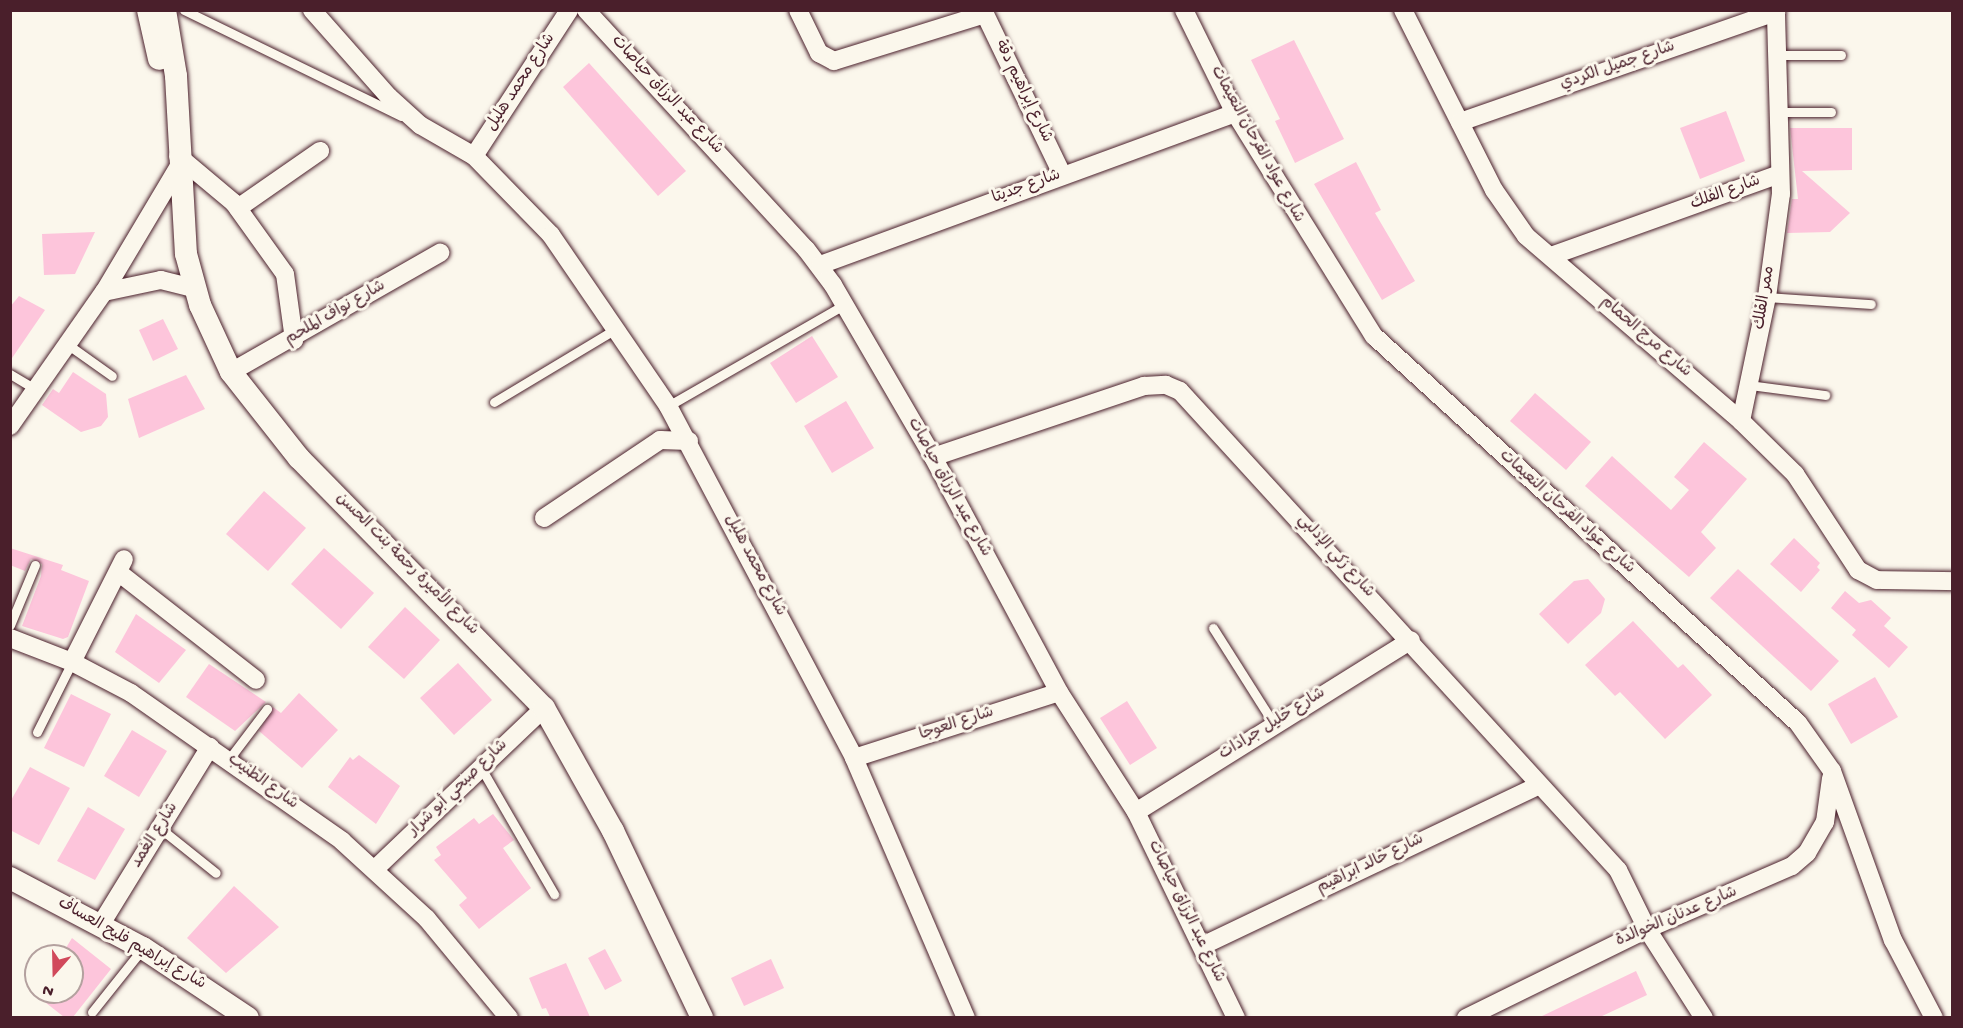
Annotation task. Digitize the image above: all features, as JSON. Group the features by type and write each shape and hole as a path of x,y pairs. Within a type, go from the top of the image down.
{"street":[{"name":"شارع الأميرة رحمة بنت الحسن","path":"148,10 165,82 173,96"},
{"name":"شارع الأميرة رحمة بنت الحسن","path":"165,10 176,76 173,96 193,288 231,372 299,458 544,708 613,831 702,1017"},
{"name":"شارع محمد هليل","path":"312,10 420,125 474,156 551,235 617,327 689,441 854,758 966,1017"},
{"name":"شارع محمد هليل","path":"474,156 569,10"},
{"name":"شارع عبد الرزاق حياصات","path":"586,10 820,265 842,306 933,457 1059,692 1136,812 1204,945 1236,1017"},
{"path":"798,10 819,52 834,60 984,12"},
{"name":"شارع عواد الفرحان النعيمات","path":"1184,10 1234,113 1374,336 1798,723 1832,771 1893,940 1934,1017"},
{"name":"شارع مرج الحمام","path":"1403,10 1508,215 1551,256 1741,421 1809,490 1858,570 1877,580 1953,581"},
{"name":"شارع جميل الكردي","path":"1460,122 1776,11"},
{"name":"شارع الفلك","path":"1551,256 1780,174 1776,11"},
{"name":"شارع إبراهيم دقة","path":"984,12 1062,174"},
{"name":"شارع جديتا","path":"820,265 1062,174 1234,113"},
{"path":"238,208 320,151"},
{"path":"10,426 104,292 179,161 238,208 285,274 294,340"},
{"name":"ممر الفلك","path":"1741,421 1767,297 1780,174"},
{"name":"شارع نواف الملحم","path":"231,372 294,340 440,253"},
{"path":"104,292 161,280 193,288"},
{"name":"شارع زكي الإدلبي","path":"933,457 1129,390 1166,385 1194,401 1618,870 1647,929 1704,1017"},
{"path":"544,518 660,440 689,441"},
{"path":"72,662 121,566 256,680"},
{"name":"شارع الطنيب","path":"10,638 72,662 131,693 229,759 375,869 427,919 509,1017"},
{"name":"شارع خليل جرادات","path":"1136,812 1411,640"},
{"name":"شارع العوجا","path":"854,758 1059,692"},
{"name":"شارع صبحي أبو شرار","path":"375,869 544,708"},
{"name":"شارع الغمد","path":"101,924 210,747"},
{"name":"شارع عدنان الخوالدة","path":"1466,1017 1494,1012 1647,929 1792,866 1807,852 1825,822 1832,771"},
{"name":"شارع خالد ابراهيم","path":"1204,945 1539,785"},
{"name":"شارع إبراهيم فليح العساف","path":"10,878 143,948 248,1017"}],"lane":[{"path":"184,10 420,125"},
{"path":"1776,55 1841,55"},
{"path":"1778,112 1831,112"},
{"path":"1767,297 1871,304"},
{"path":"668,406 842,306"},
{"path":"494,402 617,327"},
{"path":"67,344 112,376"},
{"path":"10,374 35,389"},
{"path":"1749,385 1825,395"},
{"path":"10,625 35,565"},
{"path":"1214,627 1274,724"},
{"path":"37,732 72,662"},
{"path":"229,759 267,709"},
{"path":"481,768 554,894"},
{"path":"161,829 216,873"},
{"path":"92,1011 143,948"}],"building":[{"path":"1294,40 1344,139 1295,163 1275,121 1280,119 1251,60"},
{"path":"589,63 686,171 658,196 563,87"},
{"path":"1726,111 1745,161 1700,179 1680,128"},
{"path":"1790,128 1852,128 1852,170 1802,171 1850,213 1830,232 1787,233 1792,199 1798,199"},
{"path":"1356,162 1381,210 1375,213 1415,281 1382,300 1314,184"},
{"path":"95,232 75,274 44,275 42,234"},
{"path":"19,296 45,310 10,361 10,307"},
{"path":"163,319 178,349 153,361 139,330"},
{"path":"812,336 838,377 796,403 770,363"},
{"path":"73,372 106,394 108,417 101,426 81,432 42,405 53,389 59,393"},
{"path":"186,375 205,409 139,438 128,399"},
{"path":"1535,393 1591,442 1566,470 1510,421"},
{"path":"846,401 874,448 832,473 804,426"},
{"path":"1704,442 1747,479 1701,532 1716,548 1689,577 1585,486 1612,456 1671,510 1689,490 1674,477"},
{"path":"264,491 306,528 268,571 226,534"},
{"path":"1794,538 1820,563 1817,567 1820,570 1801,592 1770,564"},
{"path":"10,548 63,565 61,570 89,581 68,637 63,639 22,626 41,576 42,564 31,559 25,571 10,565"},
{"path":"324,548 374,593 341,629 291,584"},
{"path":"1738,569 1839,661 1811,691 1710,598"},
{"path":"1588,579 1605,599 1601,613 1568,644 1539,614 1574,581"},
{"path":"1845,591 1859,603 1871,600 1891,618 1884,626 1908,647 1889,668 1852,635 1856,630 1831,608"},
{"path":"405,607 440,640 404,679 368,647"},
{"path":"136,614 186,650 159,683 115,652"},
{"path":"1633,621 1678,668 1683,664 1712,695 1665,739 1620,692 1615,696 1585,665"},
{"path":"458,663 492,700 454,735 420,698"},
{"path":"209,664 266,702 235,731 186,697"},
{"path":"1875,677 1898,717 1851,744 1828,704"},
{"path":"299,693 338,730 302,768 259,731 273,707 281,713"},
{"path":"71,694 111,714 84,767 44,748"},
{"path":"1127,701 1157,748 1130,765 1100,718"},
{"path":"132,730 167,751 139,797 104,776"},
{"path":"359,755 400,786 376,824 328,787 350,757 353,760"},
{"path":"30,767 70,788 39,845 10,830 10,802"},
{"path":"88,807 125,829 95,880 57,861"},
{"path":"493,814 514,840 503,848 531,888 479,929 459,905 467,898 434,860 441,855 436,847 474,818 479,824"},
{"path":"234,886 279,927 226,973 187,938"},
{"path":"72,938 80,944 68,944"},
{"path":"84,948 111,969 84,1003"},
{"path":"605,949 622,981 605,990 588,958"},
{"path":"771,959 784,988 744,1006 731,978"},
{"path":"566,963 590,1017 550,1017 546,1008 542,1009 529,978"},
{"path":"1636,971 1647,995 1600,1017 1540,1017"},
{"path":"47,1004 83,1004 73,1017 64,1017"}]}
